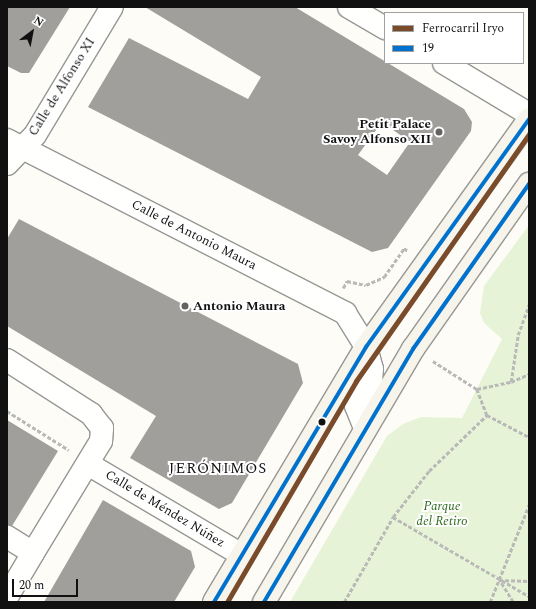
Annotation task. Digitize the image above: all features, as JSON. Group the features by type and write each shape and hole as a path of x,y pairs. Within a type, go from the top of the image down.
{"main road":[{"path":"214,602 366,346 529,118"},
{"path":"264,602 365,428 413,349 529,184"}],"street":[{"name":"Calle de Alfonso XI","path":"7,164 15,144 35,135 112,7"},
{"path":"349,7 384,27"},
{"path":"446,64 529,114"},
{"name":"Calle de Antonio Maura","path":"15,144 345,313 366,346"},
{"path":"365,428 356,406 371,380 366,346"},
{"path":"7,360 91,414 102,428 101,442 7,597"},
{"name":"Calle de Méndez Núñez","path":"88,464 242,555"},
{"path":"7,537 33,553"}],"path":[{"path":"511,382 518,335 529,304"},
{"path":"433,361 477,389 487,415 529,437"},
{"path":"477,389 511,382 529,374"},
{"path":"7,411 69,450"},
{"path":"344,602 393,517 429,471 487,415"},
{"path":"490,602 529,505"},
{"path":"393,517 499,580 529,596"},
{"path":"499,580 529,581"},
{"path":"499,580 513,602"}],"green space":[{"name":"Parque del Retiro","path":"529,225 529,602 290,602 387,436 403,424 421,417 462,418 502,339 484,323 480,313 484,286"}],"building":[{"path":"7,7 70,7 29,73 21,73 7,66"},
{"path":"145,7 295,7 384,61 384,64 389,64 464,109 472,122 471,131 388,248 372,252 88,107 129,38 248,99 261,77","holes":["382,122 410,142 387,175 358,155"]},
{"path":"19,219 298,364 303,383 232,503 219,509 130,458 156,416 7,326 7,239"},
{"path":"7,420 58,451 12,526 7,525"},
{"path":"103,500 191,551 195,567 174,602 44,602"}],"rail line":[{"name":"Iryo","path":"227,602 356,381 529,134"}],"transit line":[{"name":"19","path":"214,602 366,347 529,119"},
{"name":"19","path":"264,602 413,349 529,184"}],"place":[{"name":"Petit Palace Savoy Alfonso XII","path":"439,132"},
{"name":"Antonio Maura","path":"185,306"}],"district":[{"name":"JERÓNIMOS","path":"218,469"}]}
